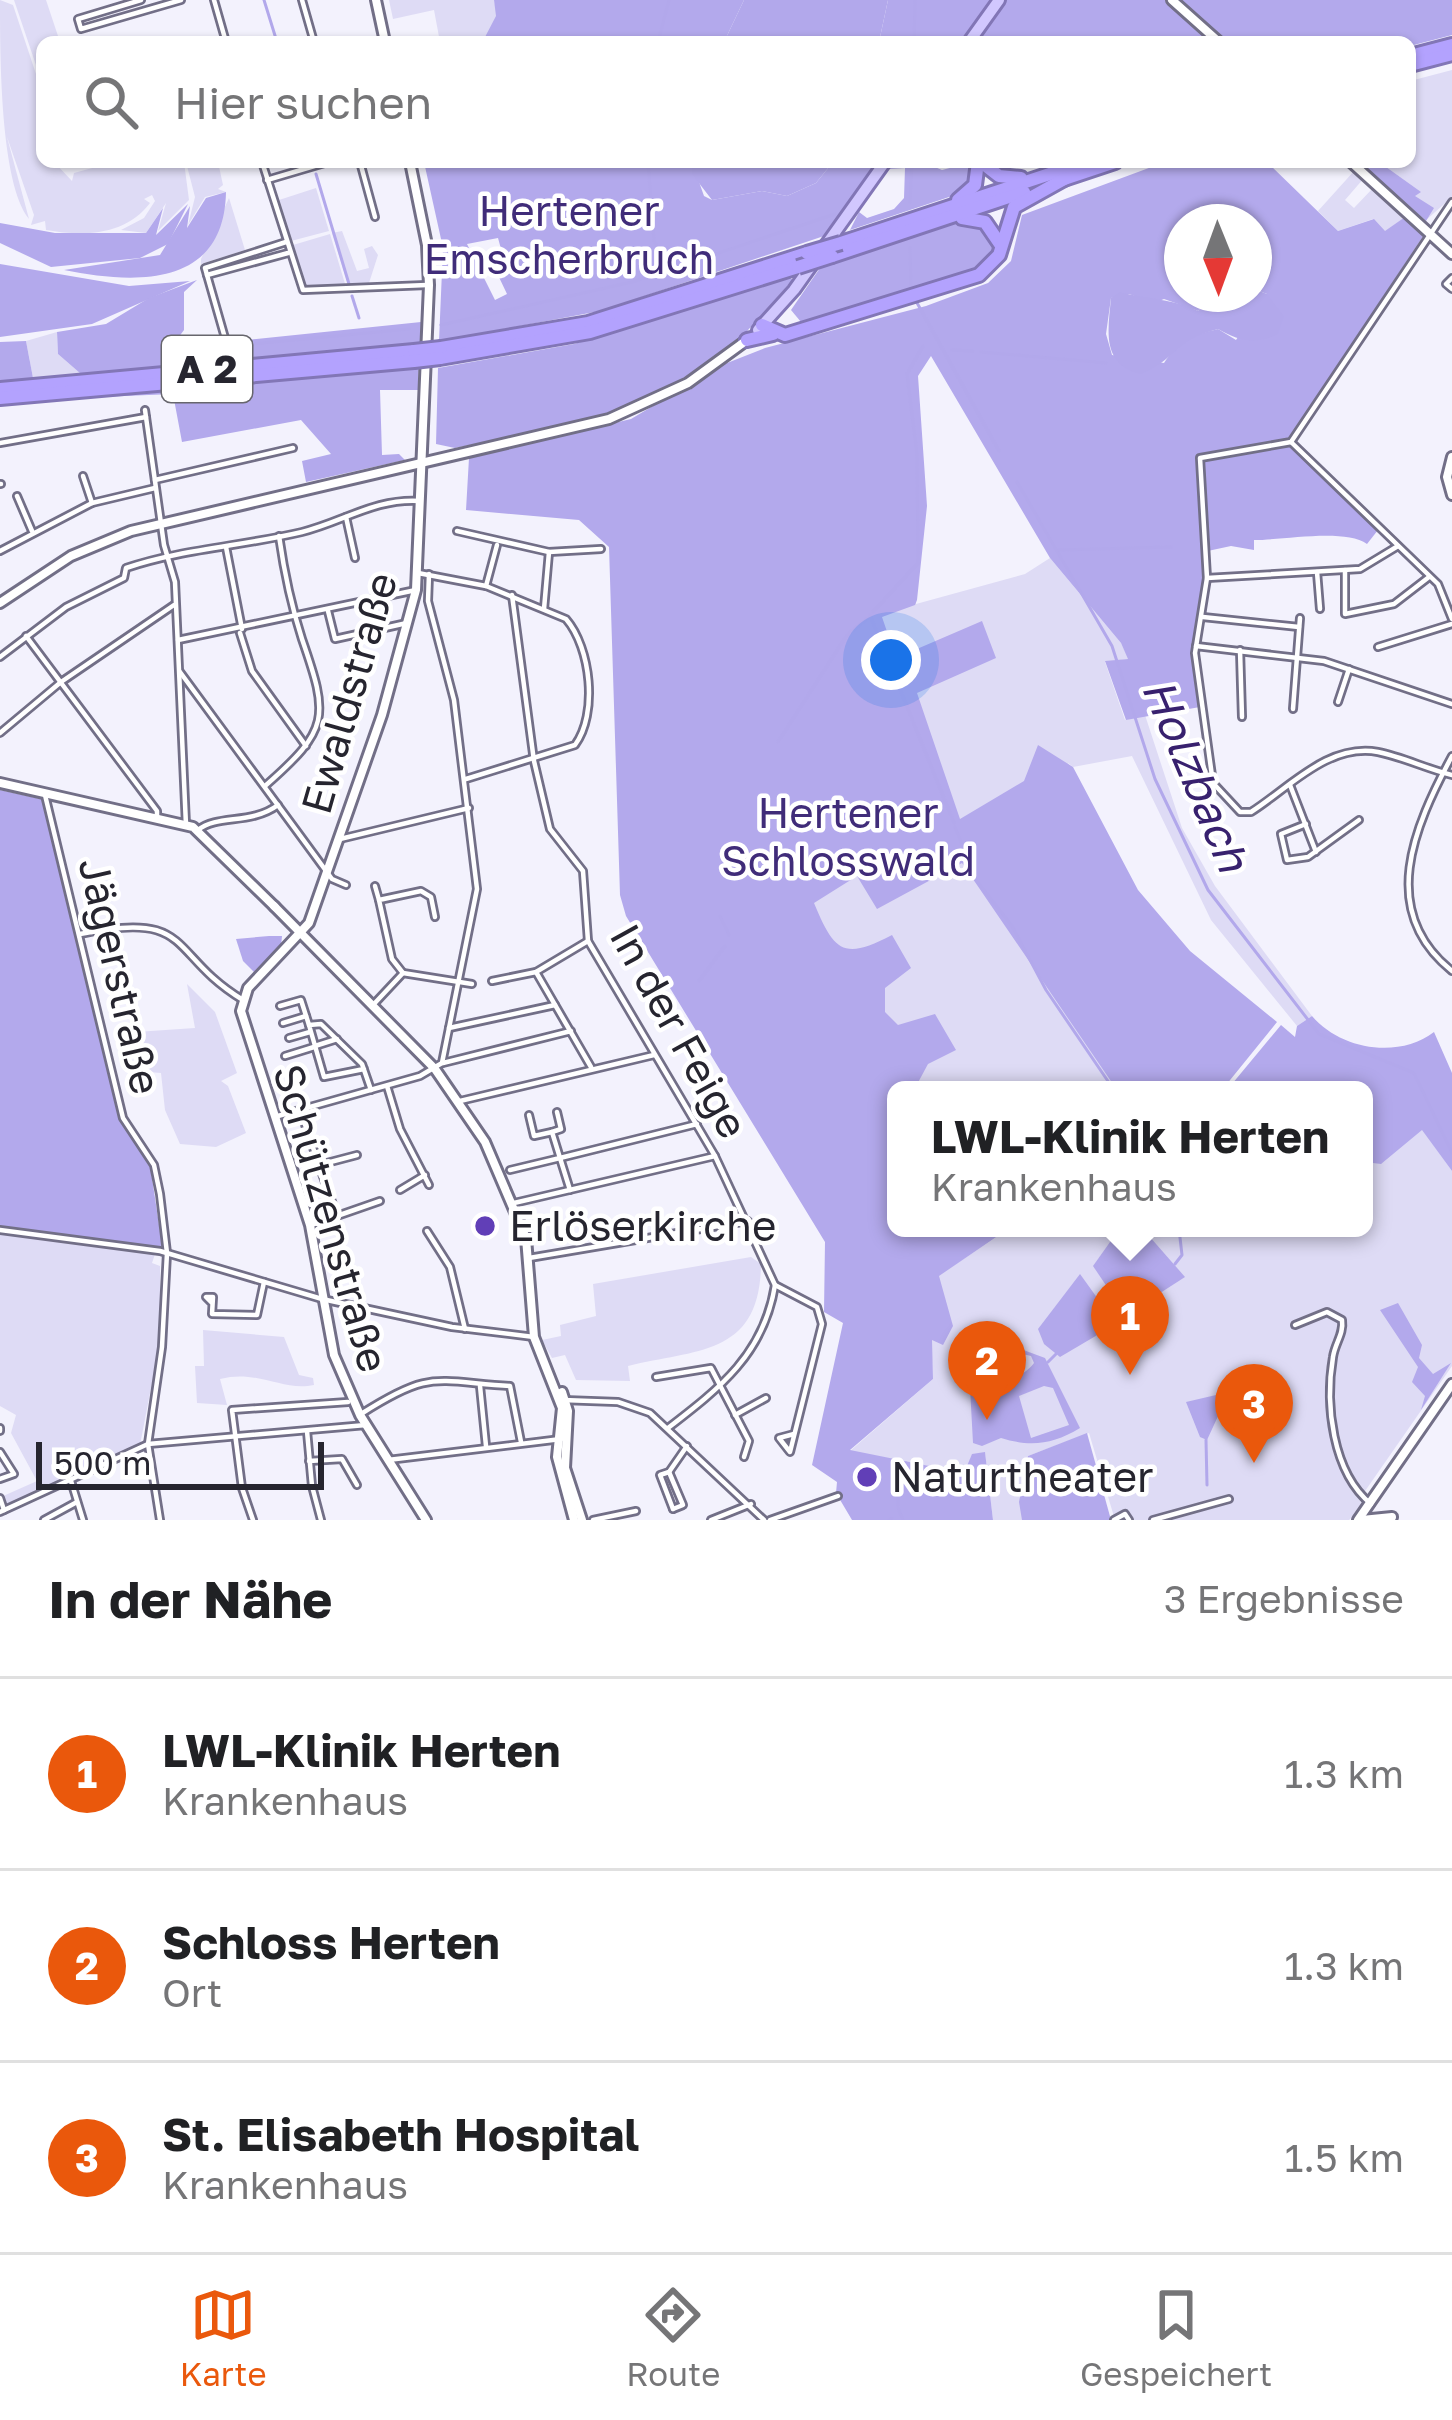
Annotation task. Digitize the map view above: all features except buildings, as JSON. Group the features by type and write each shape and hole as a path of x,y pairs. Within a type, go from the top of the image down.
{"highway":[{"path":"1416,54 1452,45"},
{"path":"1416,63 1452,54"},
{"path":"935,217 971,190 978,168"},
{"path":"989,168 1005,178 1052,173"},
{"name":"A 2","path":"0,398 414,356 590,332 832,256 1067,168"},
{"name":"A 2","path":"440,353 624,314 841,242 1097,168"},
{"path":"747,340 767,327 789,334 973,278 999,255 1013,207 1066,178"},
{"path":"935,217 985,222 998,236 999,255"},
{"name":"A 2","path":"0,389 414,356"}],"main road":[{"path":"378,0 386,36"},
{"path":"973,36 999,0"},
{"path":"1172,0 1212,36"},
{"name":"Ewaldstraße","path":"413,168 431,285 421,464"},
{"path":"767,327 881,168"},
{"path":"1358,168 1452,254"},
{"name":"Ewaldstraße","path":"301,933 382,715 424,573 420,501 431,285"},
{"path":"0,602 71,556 160,523 625,413 688,383 747,340"},
{"path":"425,447 437,460"},
{"path":"1452,457 1447,477 1452,495"},
{"path":"0,783 198,830 439,1066 514,1203 528,1258 534,1337 563,1400 565,1468 578,1520"},
{"path":"243,1000 301,933"},
{"name":"Schützenstraße","path":"243,1000 243,1017 273,1118 310,1225 330,1341 360,1415 426,1520"},
{"path":"1360,1520 1452,1384"},
{"path":"1371,1504 1394,1519"},
{"path":"1360,1520 1394,1519"}],"street":[{"path":"141,0 78,19 81,29 181,0"},
{"path":"214,0 224,36"},
{"path":"302,0 312,36"},
{"path":"264,168 298,284 310,293 431,285"},
{"path":"267,180 308,168"},
{"path":"362,168 375,217"},
{"path":"1452,202 1291,442 1200,458 1207,578 1196,646 1213,783 1240,812 1251,812 1328,759 1357,752 1376,752 1452,775"},
{"path":"225,338 207,266 286,242"},
{"path":"207,275 289,253"},
{"path":"1452,278 1446,284 1452,289"},
{"path":"0,442 146,414 176,604 186,825"},
{"path":"1291,442 1429,576 1452,621 1378,647"},
{"path":"0,551 92,503 293,448"},
{"path":"83,476 92,503"},
{"path":"17,496 32,531"},
{"path":"0,657 67,607 124,578 123,569 170,554 280,536 388,501 420,501"},
{"path":"346,517 355,558"},
{"path":"457,531 549,552 602,549"},
{"path":"265,786 306,746 319,722 322,698 295,617 280,536"},
{"path":"486,586 497,543"},
{"path":"1207,578 1345,570 1372,565 1399,546"},
{"path":"226,547 252,670 306,746"},
{"path":"544,609 549,552"},
{"path":"1345,570 1346,614 1394,604 1429,576"},
{"path":"1317,572 1320,609"},
{"path":"439,1066 476,894 454,700 424,573 512,595 566,620 577,635 588,705 575,745 466,779"},
{"path":"178,640 416,590"},
{"name":"In der Feige","path":"512,595 534,761 549,826 583,871 588,941 715,1156 776,1285"},
{"path":"0,733 61,682 176,604"},
{"path":"328,610 335,639 407,623"},
{"path":"1201,617 1299,627"},
{"path":"1293,709 1300,618"},
{"path":"26,636 157,811 157,819"},
{"path":"1196,646 1296,656 1348,668 1452,704"},
{"path":"1240,650 1243,717"},
{"path":"1339,702 1348,668"},
{"path":"180,672 327,872 346,886"},
{"path":"1450,970 1421,942 1408,911 1427,800 1452,756"},
{"path":"1290,785 1316,852"},
{"name":"Jägerstraße","path":"45,794 123,1118 154,1165 167,1253 148,1444 160,1520"},
{"path":"198,830 205,824 258,818 278,805"},
{"path":"338,839 469,808"},
{"path":"1306,824 1280,834 1285,857 1292,862 1316,852 1359,820"},
{"path":"375,886 392,959 403,973 458,986 472,984"},
{"path":"379,900 421,891 431,897 435,917"},
{"path":"80,934 130,925 166,934 243,1000"},
{"path":"492,981 536,972 588,941"},
{"path":"1450,970 1452,960"},
{"path":"536,972 591,1067"},
{"path":"373,1005 403,973"},
{"path":"280,1006 301,1000 324,1077 364,1069"},
{"path":"449,1028 556,1004"},
{"path":"283,1023 306,1016"},
{"path":"289,1038 321,1024 364,1069 370,1090"},
{"path":"273,1118 572,1031"},
{"path":"285,1056 337,1039"},
{"path":"460,1101 654,1054"},
{"path":"387,1086 400,1129 429,1185"},
{"path":"300,1110 337,1216"},
{"path":"529,1115 534,1136 561,1129 557,1112"},
{"path":"510,1170 697,1124"},
{"path":"552,1132 570,1190"},
{"path":"319,1165 357,1155"},
{"path":"514,1203 715,1156"},
{"path":"400,1190 424,1175"},
{"path":"310,1225 380,1202"},
{"path":"528,1258 748,1221"},
{"path":"0,1230 167,1253 322,1299 465,1329 534,1337"},
{"path":"427,1232 450,1267 465,1329"},
{"path":"212,1303 218,1317 257,1316 264,1282"},
{"path":"668,1428 722,1390 751,1351 776,1285 818,1307 821,1345 794,1434"},
{"path":"1295,1325 1327,1312 1342,1320 1332,1359 1336,1441 1346,1473 1371,1504"},
{"path":"656,1377 710,1368 748,1442 745,1457"},
{"path":"360,1415 414,1382 451,1378 510,1386 521,1442"},
{"path":"480,1384 486,1446"},
{"path":"735,1415 766,1398"},
{"path":"563,1400 626,1403 668,1428 767,1520 838,1496"},
{"path":"254,1520 234,1408 348,1402"},
{"path":"0,1498 2,1511 148,1444 366,1425"},
{"path":"307,1430 321,1520"},
{"path":"388,1460 563,1439"},
{"path":"673,1509 660,1475 669,1472 687,1446"},
{"path":"0,1452 14,1474 0,1479"},
{"path":"309,1461 342,1459 357,1485"},
{"path":"71,1481 82,1520"},
{"path":"1153,1520 1229,1498"},
{"path":"44,1520 77,1502"},
{"path":"712,1520 752,1504"},
{"path":"593,1520 636,1511"},
{"path":"1114,1520 1124,1514 1129,1520"}],"green space":[{"path":"0,0 13,5 36,74 36,168 60,168 72,181 74,173 92,168 185,168 189,200 158,231 166,203 146,233 121,230 144,218 155,201 152,195 144,199 150,203 140,214 104,231 46,230 45,221 31,225 34,215 7,137 29,219 12,177 7,148"},
{"path":"14,0 46,0 58,36 36,36 36,65"},
{"path":"389,0 494,0 497,14 703,0 513,36 439,36 434,10 393,19"},
{"path":"494,0 744,0 727,36 486,36 496,16"},
{"path":"888,0 1452,0 1452,35 1416,44 1416,36 880,36"},
{"path":"1452,70 1452,197 1425,221 1366,168 1416,168 1416,79"},
{"path":"188,168 219,168 223,185 218,189 226,192 205,197 188,225 195,197"},
{"name":"Hertener Emscherbruch","path":"425,168 694,168 704,196 712,200 762,191 787,196 816,183 828,168 876,168 827,235 600,311 439,341 443,248","holes":["498,238 506,267 497,273 507,294 495,300 467,244"]},
{"path":"905,168 972,168 970,185 961,193 850,230 859,212 867,218 894,209 904,198"},
{"name":"Hertener Schlosswald","path":"1149,168 1273,168 1338,231 1374,219 1385,231 1405,217 1424,235 1288,441 1378,530 1367,544 1314,536 1254,540 1254,550 1231,546 1203,552 1203,595 1193,649 1200,707 1126,720 1105,661 1128,659 1121,643 1050,558 931,356 918,376 927,506 917,600 915,605 882,617 896,658 982,621 996,658 917,693 960,819 1024,781 1038,745 1073,767 1138,890 1190,951 1277,1022 1229,1081 1111,1081 962,863 877,909 857,876 814,903 828,932 842,947 862,948 892,935 911,968 885,988 885,1012 898,1025 935,1014 956,1050 928,1064 919,1081 887,1081 887,1237 996,1237 939,1276 953,1326 943,1345 932,1340 933,1379 850,1450 964,1473 972,1454 985,1452 993,1520 852,1520 836,1493 837,1482 812,1465 843,1323 824,1312 825,1242 626,916 620,895 609,547 579,520 466,510 469,458 631,419 722,365 765,348 926,306 988,283 1011,261 1022,215"},
{"path":"1366,168 1387,168 1421,192 1415,196 1434,208 1426,221"},
{"path":"1355,170 1364,178 1345,200 1354,208 1374,187 1405,217 1385,232 1373,219 1338,231 1318,211"},
{"path":"316,188 329,231 291,241 279,200"},
{"path":"226,192 221,224 210,247 192,263 145,277 64,270 160,255 190,206 187,228 206,198"},
{"path":"229,198 245,250 201,264 201,259"},
{"path":"188,204 168,244 140,258 51,267 0,243 0,223 55,233 146,233 163,208 156,235"},
{"path":"961,220 977,221 996,245 980,268 801,322 791,310 820,268"},
{"path":"342,231 357,271 369,268 364,249 372,246 378,255 369,283 348,285 332,233"},
{"path":"330,234 346,287 304,287 293,245"},
{"path":"0,264 129,286 190,281 92,324 0,337"},
{"path":"789,277 793,280 727,351 657,396 557,427 455,448 436,444 438,368 574,344"},
{"path":"197,280 184,292 184,330 178,338 187,346 421,322 421,344 81,374 58,354 57,332 106,324 149,298"},
{"path":"57,332 58,354 81,374 33,378 26,341"},
{"path":"26,341 33,378 0,382 0,342"},
{"path":"419,368 418,390 380,390 382,455 399,454 405,460 306,482 302,461 331,454 301,420 182,442 173,394 51,399"},
{"name":"Hertener Schlosswald","path":"913,373 916,604 1025,574 1050,558 1121,643 1129,659 1105,662 1125,720 1145,715 1182,828 1215,886 1312,1016 1297,1026 1211,920 1132,756 1073,767 1068,763 1213,1081 887,1081 887,1235 832,1236 614,548 580,512"},
{"path":"0,790 45,800 121,1118 150,1165 163,1251 50,1240 0,1228"},
{"path":"282,936 281,946 254,972 243,961 236,939"},
{"path":"187,984 215,1012 237,1073 221,1081 228,1086 246,1133 216,1147 180,1144 165,1110 161,1073 149,1072 136,1032 195,1028"},
{"path":"1312,1016 1338,1037 1388,1048 1434,1032 1452,1073 1452,1171 1422,1130 1381,1164 1373,1163 1373,1081 1234,1081 1281,1025 1295,1037 1297,1026"},
{"name":"Hertener Schlosswald","path":"1422,1129 1452,1171 1452,1366 1363,1494 1347,1465 1334,1413 1334,1361 1346,1324 1331,1354 1327,1394 1331,1435 1341,1469 1362,1508 1349,1520 1115,1520 1089,1433 1028,1456 1022,1520 993,1520 985,1453 971,1457 965,1473 850,1451 933,1379 931,1339 952,1326 938,1276 996,1237 1373,1237 1373,1157"},
{"path":"0,1234 155,1254 152,1263 160,1266 160,1341 140,1445 5,1505 1,1497 37,1481 11,1433 16,1415 0,1406"},
{"path":"751,1257 761,1264 758,1294 750,1316 737,1332 700,1351 628,1366 630,1381 576,1380 565,1355 552,1358 542,1340 561,1336 560,1325 596,1316 593,1284"},
{"path":"1398,1303 1422,1345 1419,1358 1433,1374 1451,1363 1421,1410 1425,1396 1412,1382 1418,1367 1380,1310"},
{"path":"203,1330 284,1337 299,1375 313,1378 314,1385 220,1379 227,1405 197,1403 195,1366 204,1366"},
{"path":"1087,1433 1111,1520 1022,1520 1019,1502 1028,1456"}],"shaded area":[{"path":"744,0 888,0 880,36 727,36"},
{"path":"692,168 828,168 816,183 787,196 762,191 712,200"},
{"path":"1120,292 1164,301 1164,312 1272,312 1272,300 1284,316 1278,334 1248,340 1218,329 1192,339 1141,374 1119,363 1110,345 1111,298"},
{"path":"1114,1237 1150,1237 1185,1277 1126,1315 1093,1266"},
{"path":"1080,1274 1116,1324 1060,1357 1044,1344 1038,1329"},
{"path":"1013,1346 1045,1358 1080,1428 1041,1443 1001,1438 982,1446 973,1443 969,1369","holes":["1014,1352 1031,1356 1034,1363 1006,1382 974,1383 979,1366","1044,1386 1053,1388 1069,1425 1031,1438 1019,1396"]},
{"path":"1251,1380 1252,1387 1225,1401 1207,1440 1200,1437 1186,1402 1216,1395 1221,1382"}],"waterway":[{"path":"264,0 275,36"},
{"path":"660,36 669,0"},
{"name":"Holzbach","path":"914,36 915,0"},
{"path":"648,168 654,240 657,247 667,248 674,267"},
{"name":"Holzbach","path":"910,202 912,168"},
{"path":"316,174 349,284"},
{"path":"441,325 632,282 835,214"},
{"name":"Holzbach","path":"910,248 911,288"},
{"path":"352,296 359,318"},
{"name":"Holzbach","path":"916,301 999,451"},
{"path":"166,352 409,329"},
{"path":"873,612 918,563 917,455 907,374 923,346"},
{"path":"952,350 973,351"},
{"path":"981,352 1106,363"},
{"name":"Holzbach","path":"1017,482 1112,646 1155,779 1208,890 1319,1034 1414,1073 1452,1153"},
{"path":"1059,550 1171,547"},
{"path":"870,615 954,823"},
{"path":"778,742 847,635 868,618"},
{"path":"955,827 976,880 1012,926 1046,990 1108,1081"},
{"path":"720,916 729,935"},
{"path":"699,981 725,946"},
{"path":"1175,1264 1182,1255 1180,1237"},
{"path":"1048,1362 1056,1354"},
{"path":"1206,1440 1207,1485"},
{"path":"906,1463 906,1491"},
{"path":"898,1497 898,1505"},
{"path":"898,1508 903,1520"}],"place":[{"name":"Erlöserkirche","path":"485,1226"},
{"name":"LWL-Klinik Herten","path":"1130,1375"},
{"name":"Schloss Herten","path":"987,1420"},
{"name":"St. Elisabeth Hospital","path":"1254,1463"},
{"name":"Naturtheater","path":"867,1477"}]}
